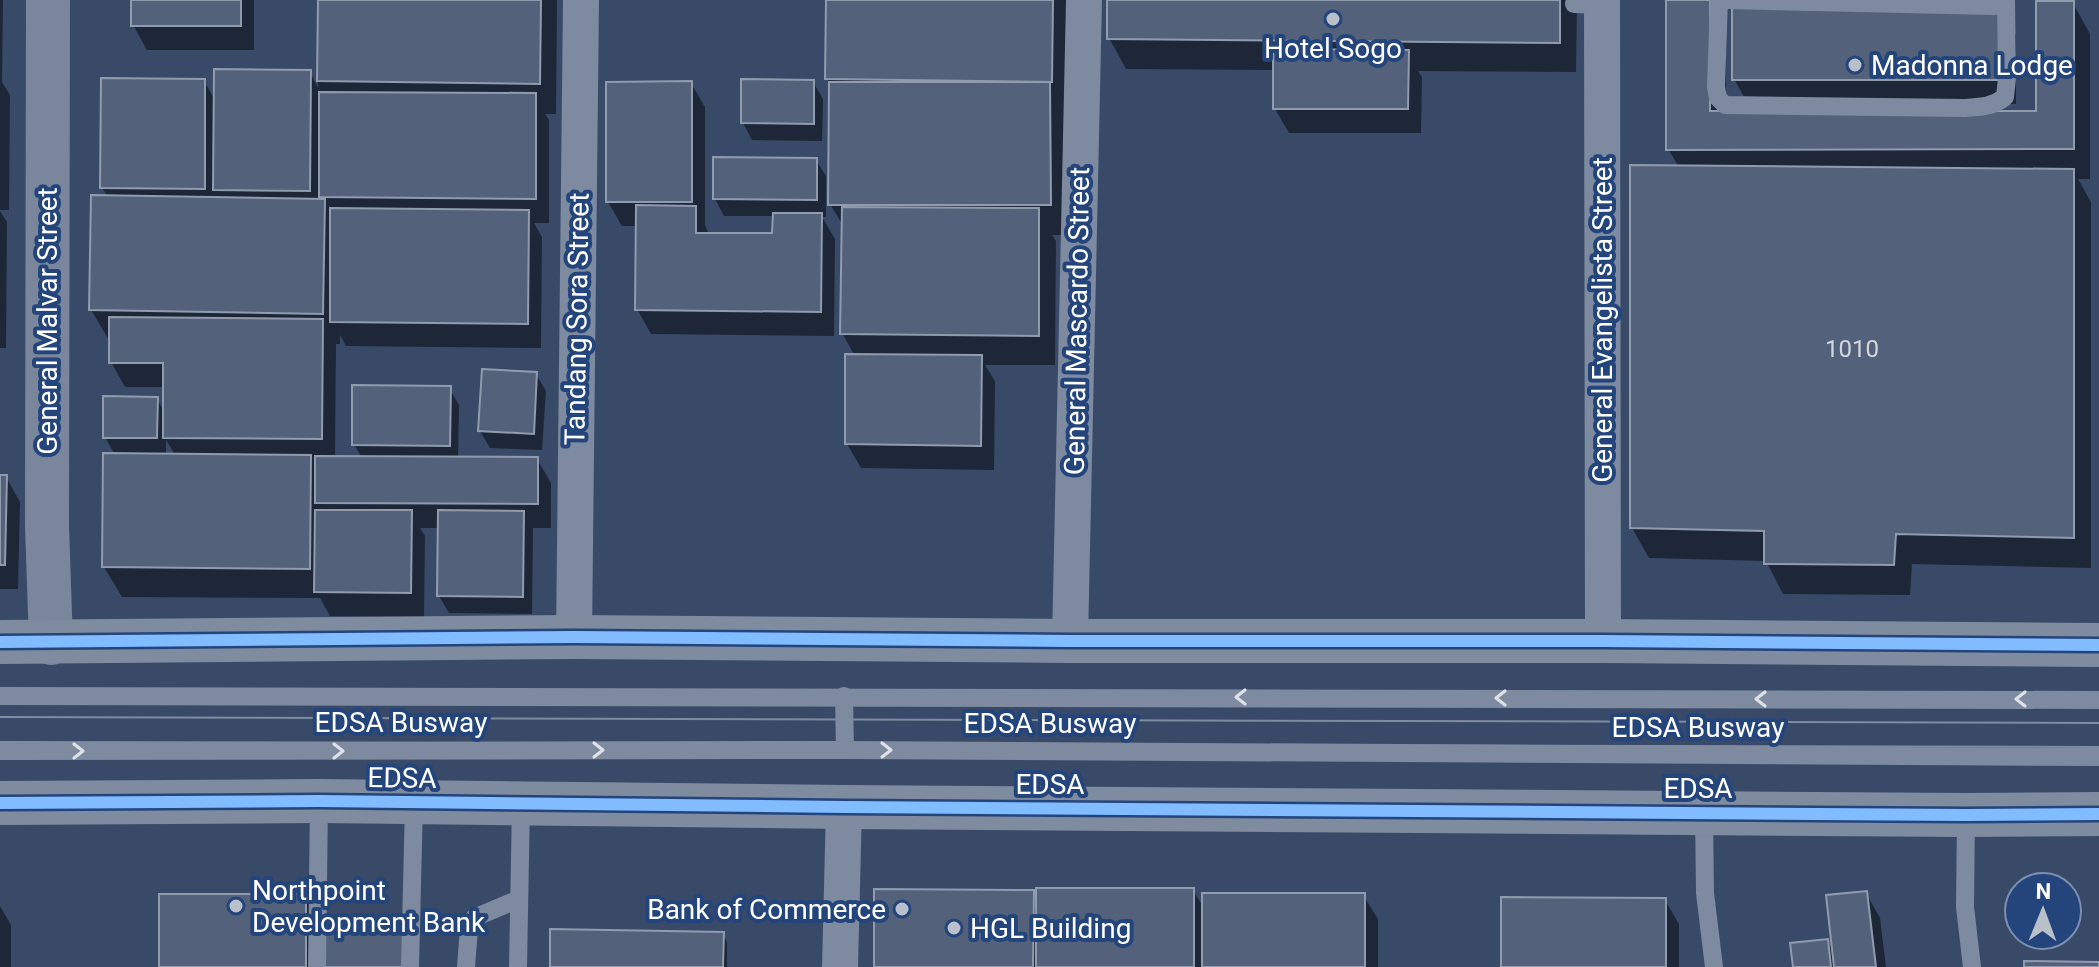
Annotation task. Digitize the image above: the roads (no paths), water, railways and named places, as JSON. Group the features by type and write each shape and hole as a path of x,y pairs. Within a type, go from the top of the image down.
{"highway":[{"path":"0,642 574,637 2099,645"},
{"name":"EDSA","path":"0,803 319,801 2099,814"}],"street":[{"name":"General Malvar Street","path":"48,0 47,526 51,643"},
{"name":"Tandang Sora Street","path":"574,637 581,0"},
{"name":"General Mascardo Street","path":"1070,641 1084,0"},
{"name":"General Evangelista Street","path":"1593,3 1603,641"},
{"path":"840,967 844,807"}],"lane":[{"path":"1719,0 1716,87 1718,98 1725,105 1965,108 1995,104 2005,97 2003,0"},
{"path":"1727,0 1994,6 2003,0"},
{"name":"EDSA Busway","path":"0,696 2099,700"},
{"path":"844,696 845,750"},
{"name":"EDSA Busway","path":"0,751 845,750 2099,757"},
{"path":"317,967 319,801"},
{"path":"410,967 414,803"},
{"path":"518,967 521,804"},
{"path":"1704,812 1705,893 1714,967"},
{"path":"1966,815 1965,907 1972,967"},
{"path":"466,967 469,928 474,918 519,899"}],"tram line":[{"path":"0,717 2099,723"},
{"path":"0,742 2099,747"}],"place":[{"name":"Hotel Sogo","path":"1333,19"},
{"name":"Madonna Lodge","path":"1855,65"},
{"name":"Northpoint Development Bank","path":"236,906"},
{"name":"Bank of Commerce","path":"902,909"},
{"name":"HGL Building","path":"954,928"}]}
